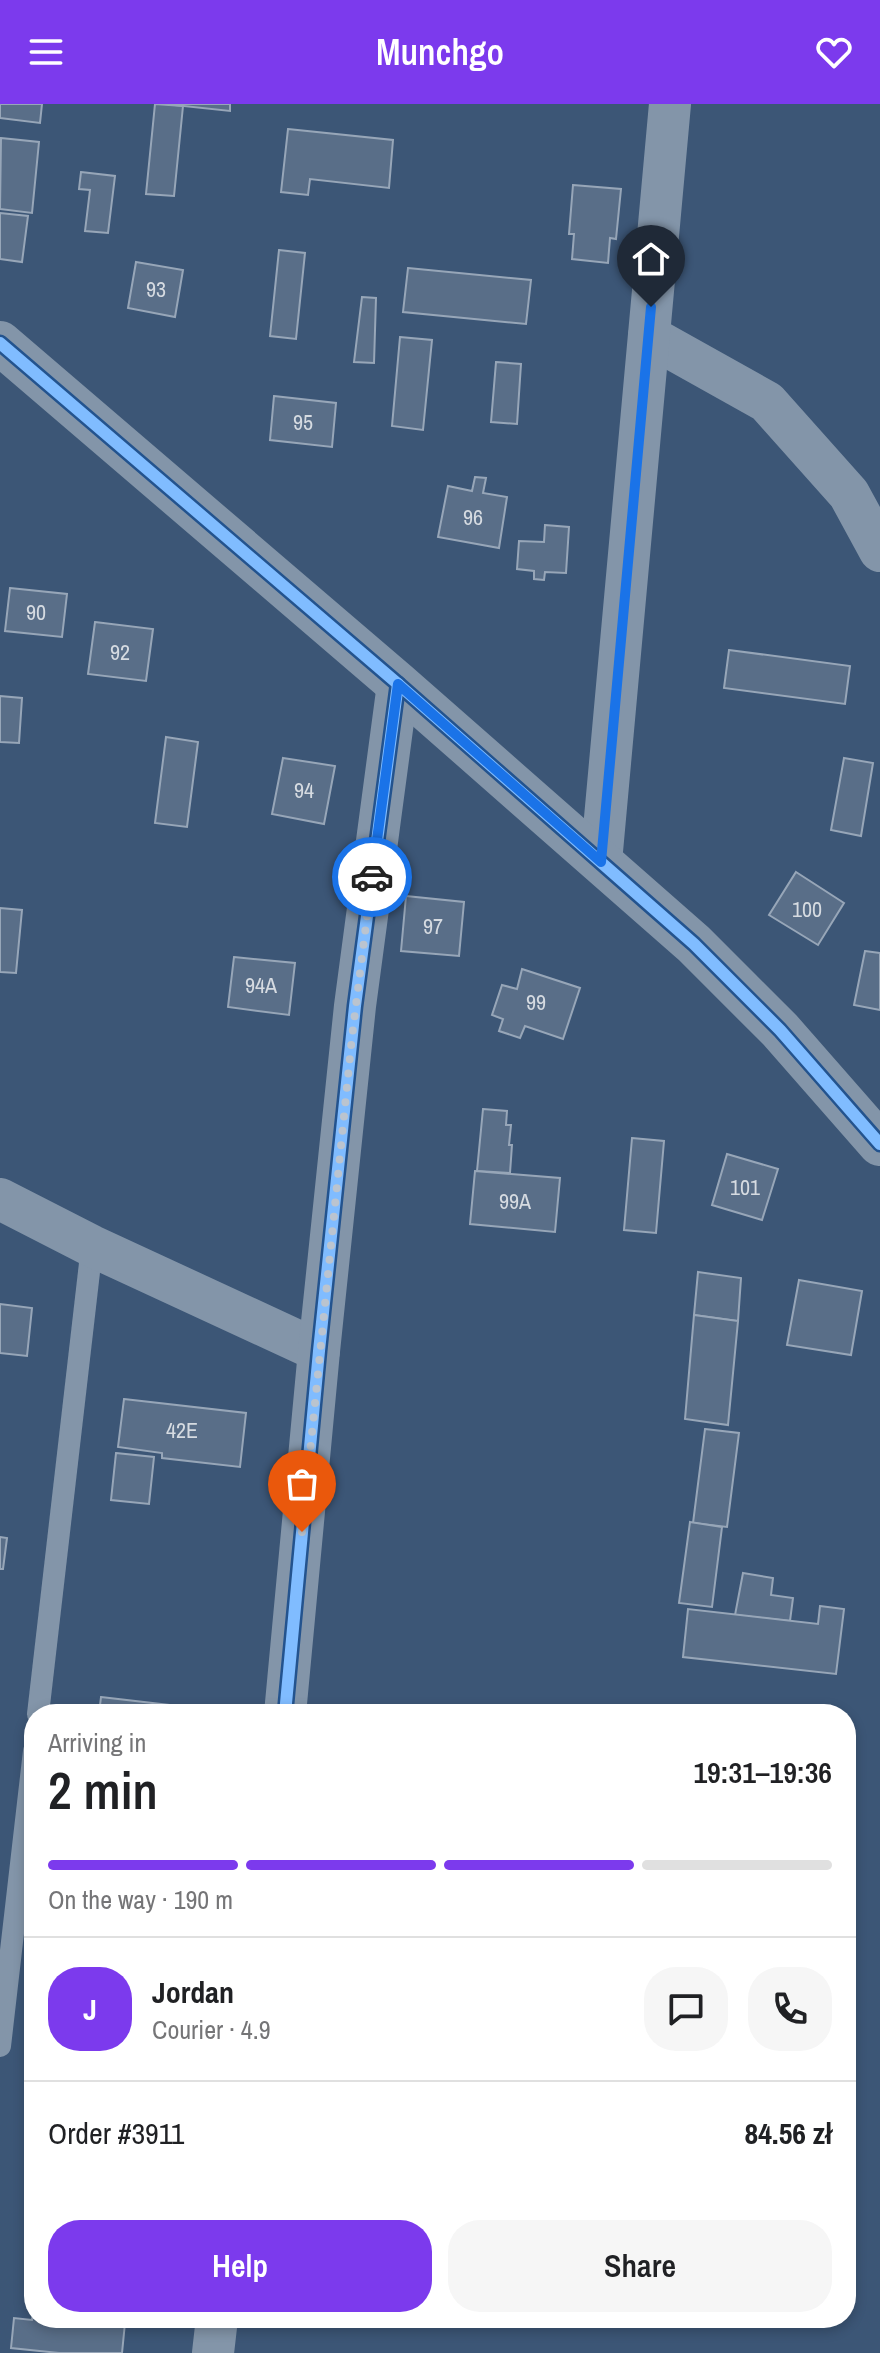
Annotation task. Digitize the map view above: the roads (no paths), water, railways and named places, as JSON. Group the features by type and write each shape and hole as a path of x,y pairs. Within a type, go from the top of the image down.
{"street":[{"path":"601,862 670,104"},
{"path":"649,336 767,402 849,494 880,551"},
{"path":"0,343 398,684 694,944 780,1030 880,1144"},
{"path":"286,1704 355,1006 398,684"},
{"path":"0,1199 92,1246 319,1351"},
{"path":"213,2353 216,2328"}],"lane":[{"path":"39,1704 92,1246"},
{"path":"0,2046 24,1838"}]}
